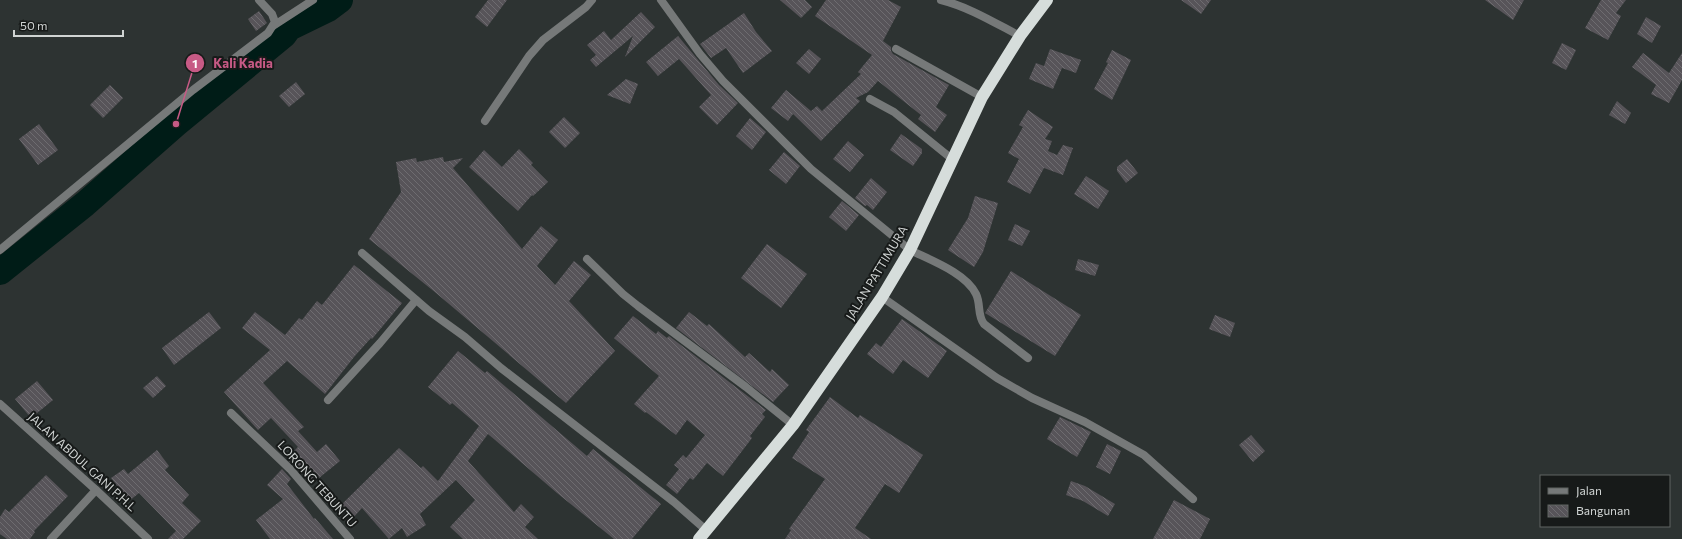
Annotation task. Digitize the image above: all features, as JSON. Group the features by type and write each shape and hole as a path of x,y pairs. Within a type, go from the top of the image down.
{"highway":[{"name":"JALAN PATTIMURA","path":"703,534 793,425 882,297 910,250 982,97 1020,36 1046,0"}],"street":[{"path":"0,250 193,90 268,33 275,22 272,14 259,0"},
{"path":"273,26 313,0"},
{"path":"485,122 529,56 544,40 592,0"},
{"path":"661,0 700,54 724,82 811,169 910,250 956,273 968,282 977,295 981,320 984,324 1028,358"},
{"path":"940,0 977,14 1020,36"},
{"path":"896,49 982,97"},
{"path":"870,99 894,112 952,159"},
{"path":"362,253 429,311 465,337 501,368 674,502 703,534"},
{"path":"588,258 623,294 746,387 793,425"},
{"path":"882,297 997,378 1032,398 1085,422 1144,455 1193,499"},
{"path":"328,400 380,343 416,300"},
{"name":"JALAN ABDUL GANI P.H.L","path":"0,404 148,539"},
{"name":"LORONG TEBUNTU","path":"231,413 290,469 350,539"},
{"path":"51,539 96,490"}],"building":[{"path":"488,0 507,0 487,27 475,17"},
{"path":"780,0 805,0 812,7 801,18"},
{"path":"826,0 888,0 901,7 883,41 891,47 893,54 949,85 936,107 947,115 935,132 918,119 921,115 878,81 868,92 856,98 860,101 821,141 793,114 788,121 771,108 786,90 811,111 817,106 822,111 861,74 858,72 872,55 815,16"},
{"path":"1181,0 1211,0 1201,14"},
{"path":"1485,0 1524,0 1513,20"},
{"path":"1601,0 1626,0 1616,13 1621,16 1608,40 1585,28"},
{"path":"259,11 267,23 256,31 248,19"},
{"path":"641,12 655,27 625,57 633,36 596,67 590,60 596,55 587,45 604,31 611,40"},
{"path":"744,13 756,32 772,51 743,73 726,48 711,58 700,44"},
{"path":"1646,17 1661,26 1652,43 1637,34"},
{"path":"678,36 719,85 738,103 717,125 699,107 711,95 679,59 658,76 646,62"},
{"path":"1562,43 1576,50 1566,70 1552,63"},
{"path":"809,49 821,59 809,74 796,63"},
{"path":"1050,49 1081,60 1076,73 1062,68 1053,89 1029,79 1036,63 1044,66"},
{"path":"1112,50 1131,60 1112,100 1094,89 1108,63 1106,62"},
{"path":"1643,53 1669,73 1682,53 1682,80 1669,103 1651,94 1656,85 1632,67"},
{"path":"626,79 638,84 630,104 607,95"},
{"path":"296,82 305,94 289,107 279,96"},
{"path":"110,85 123,98 103,118 90,105"},
{"path":"1617,101 1631,113 1625,124 1609,115"},
{"path":"1028,110 1053,127 1045,139 1052,141 1048,151 1057,155 1063,145 1073,148 1063,175 1044,168 1030,194 1007,182 1019,159 1008,153 1023,127 1019,125"},
{"path":"564,117 580,133 565,148 549,132"},
{"path":"750,118 766,132 752,150 736,136"},
{"path":"39,124 58,150 38,165 19,139"},
{"path":"901,134 922,149 922,153 913,166 890,150"},
{"path":"848,141 864,155 850,172 833,159"},
{"path":"519,149 533,163 531,165 548,182 533,196 532,195 518,211 469,167 484,150 502,167"},
{"path":"784,152 800,166 786,184 769,170"},
{"path":"443,157 444,162 463,158 453,168 522,249 541,226 558,240 537,266 555,285 574,261 591,275 569,301 615,351 566,403 436,293 369,239 401,192 396,162 416,158 417,162"},
{"path":"1127,159 1138,173 1126,183 1117,171 1117,167"},
{"path":"1086,176 1109,191 1098,209 1074,194"},
{"path":"871,178 887,192 873,210 855,198"},
{"path":"975,196 998,203 983,252 974,267 948,250 968,218"},
{"path":"842,201 859,215 846,231 829,217"},
{"path":"1015,224 1030,231 1022,246 1008,240"},
{"path":"767,244 807,274 781,308 741,278"},
{"path":"1078,259 1099,265 1095,276 1075,270"},
{"path":"354,265 402,303 372,339 371,338 354,357 325,394 287,361 263,383 304,427 298,431 317,452 326,444 340,461 314,482 302,467 299,471 289,461 292,457 290,455 298,447 271,418 258,430 224,392 270,350 242,328 255,312 285,335 299,318 302,320 317,301 322,305"},
{"path":"1011,271 1081,315 1055,356 985,313"},
{"path":"209,312 221,328 174,365 162,348"},
{"path":"689,312 707,326 709,324 745,357 749,353 770,372 772,369 789,385 773,402 676,328"},
{"path":"1215,315 1235,323 1230,337 1209,329"},
{"path":"633,316 656,334 658,331 667,338 669,336 766,410 762,414 765,417 750,436 752,438 723,476 707,463 693,480 690,478 677,494 666,485 679,469 674,465 683,455 686,458 705,435 687,420 676,435 634,404 659,376 614,338"},
{"path":"902,319 947,351 928,378 903,360 893,374 867,354 876,343 881,347"},
{"path":"458,351 485,373 487,371 587,456 593,449 661,504 632,539 614,539 488,434 468,461 514,512 521,504 534,517 525,527 538,539 463,539 450,527 475,500 456,480 420,514 426,525 407,537 402,528 389,539 362,508 352,519 339,507 399,448 421,468 423,466 438,481 479,426 452,403 450,405 428,387"},
{"path":"157,376 166,386 153,398 143,388"},
{"path":"37,381 53,400 31,418 15,399"},
{"path":"830,397 858,418 860,415 923,455 899,493 885,484 855,528 871,539 785,539 791,530 789,529 825,479 792,458 809,432 806,430"},
{"path":"1060,417 1091,432 1077,457 1047,439"},
{"path":"1251,435 1265,451 1253,462 1239,445"},
{"path":"1107,444 1121,451 1110,474 1096,467"},
{"path":"157,450 169,466 165,470 189,495 182,503 201,521 183,539 168,539 176,531 139,493 129,501 111,478 124,469 128,474"},
{"path":"282,469 291,479 287,484 314,519 315,518 333,539 270,539 256,520 283,499 267,485"},
{"path":"46,475 68,496 34,531 35,532 30,539 7,539 0,534 0,517 5,509 9,512"},
{"path":"1071,481 1085,486 1115,504 1108,516 1083,501 1066,495"},
{"path":"1174,500 1210,519 1200,539 1153,539"}],"waterway":[{"path":"0,272 85,204 176,124 284,35 289,28 328,9 340,0"}],"place":[{"name":"Kali Kadia","path":"176,124"}]}
